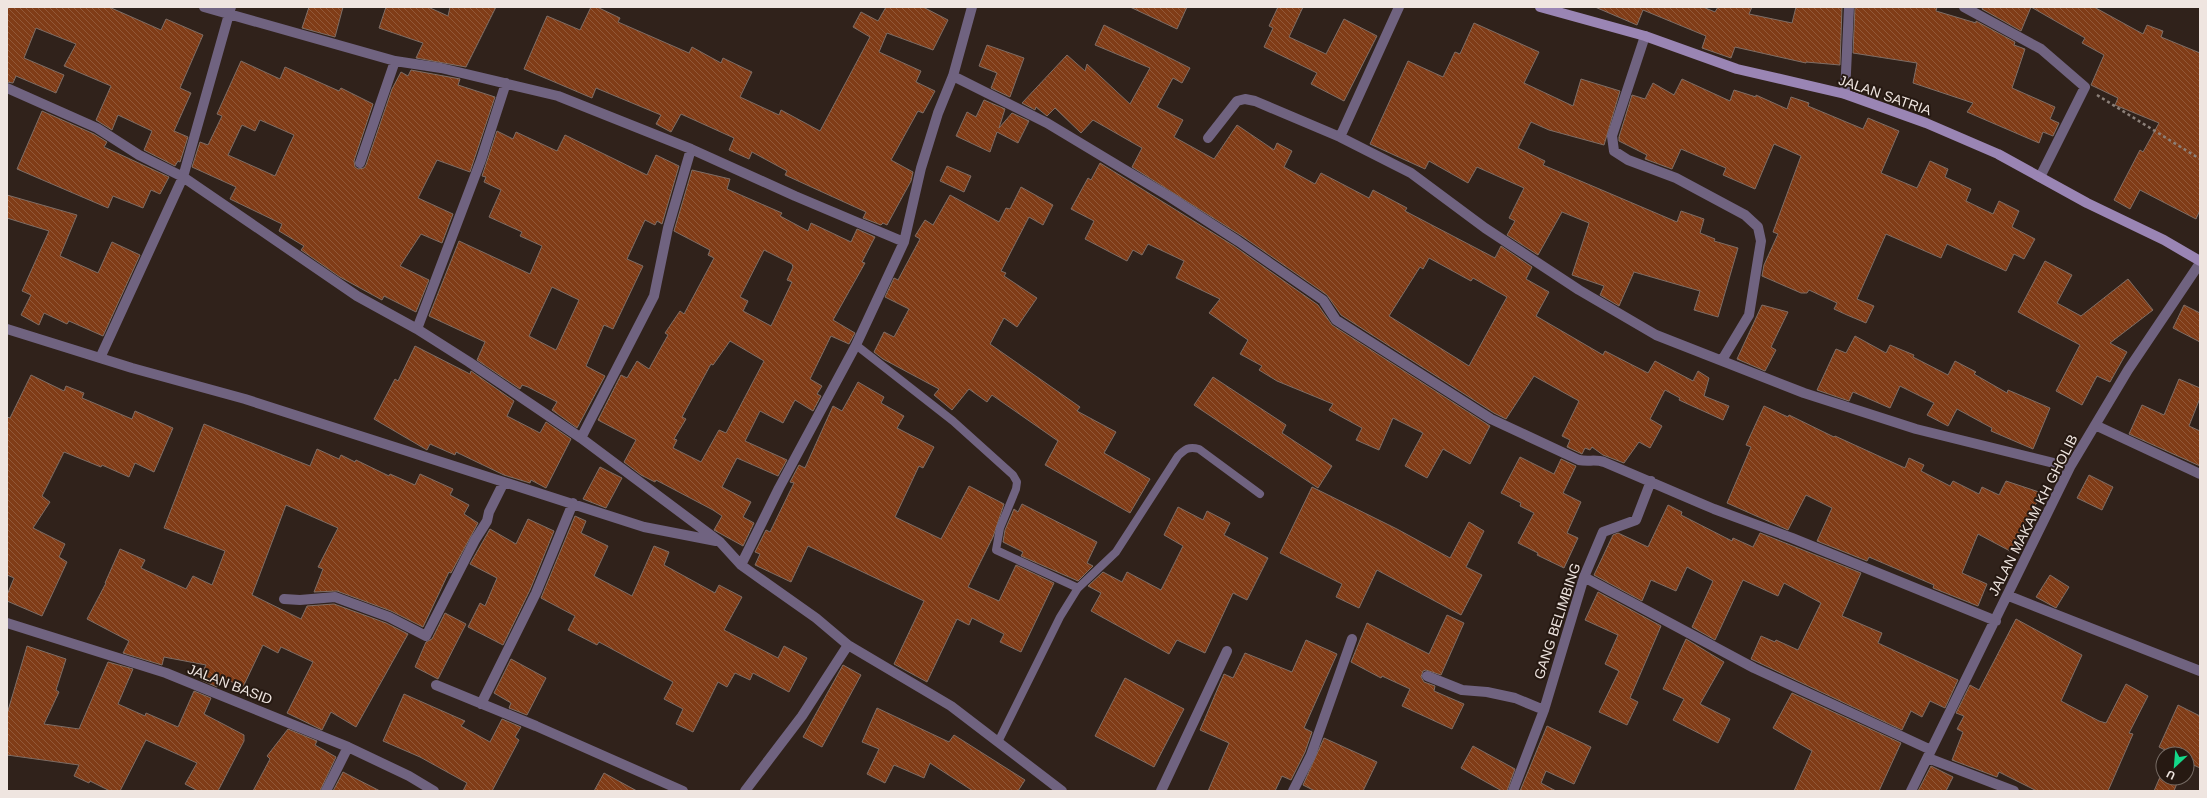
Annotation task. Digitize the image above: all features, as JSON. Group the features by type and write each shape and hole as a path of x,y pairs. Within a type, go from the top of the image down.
{"street":[{"path":"204,7 229,10 395,61 441,68 506,82 558,96 691,149 795,196 904,242"},
{"path":"741,565 856,345 904,242 921,168 938,112 953,76 972,7"},
{"path":"1340,137 1399,7"},
{"name":"JALAN SATRIA","path":"1540,7 1644,36 1737,69 1845,94 1926,123 1998,154 2087,203 2164,240 2200,262"},
{"path":"1845,94 1849,7"},
{"path":"1970,8 2041,49 2085,87 2040,177"},
{"path":"100,358 183,177 229,10"},
{"path":"1644,36 1612,136 1614,151 1628,160 1676,178 1745,215 1758,227 1761,241 1749,315 1722,360"},
{"path":"360,163 395,61"},
{"path":"953,76 1047,123 1213,225 1323,300 1336,320 1491,419 1579,460 1590,462 1597,460 1651,481 1714,509 1792,538 1996,621"},
{"path":"417,329 481,160 506,82"},
{"path":"7,88 97,128 139,155 183,177 357,296 417,329 581,438 720,542 741,565 816,618 848,645 951,706 1062,791"},
{"path":"1208,138 1237,101 1245,99 1340,137 1411,173 1492,233 1579,290 1656,335 1804,392 1916,429 2070,467"},
{"path":"581,438 654,296 668,228 691,149"},
{"name":"JALAN MAKAM KH GHOLIB","path":"1911,791 2009,596 2070,467 2128,370 2200,262"},
{"path":"7,329 100,358 245,399 644,527 720,542"},
{"path":"2095,425 2200,474"},
{"name":"GANG BELIMBING","path":"1514,791 1544,710 1584,577 1603,532 1636,520 1651,481"},
{"path":"284,599 300,600 335,596 389,617 426,636 475,540 487,521 489,512 504,482"},
{"path":"481,704 536,592 573,503"},
{"path":"1584,577 1748,665 1929,754 2014,791"},
{"path":"2009,596 2200,671"},
{"name":"JALAN BASID","path":"7,623 166,673 348,747 409,776 434,791"},
{"path":"1294,791 1311,755 1352,639"},
{"path":"745,791 802,716 848,645"},
{"path":"1160,791 1227,651"},
{"path":"1427,676 1462,690 1487,692 1515,698 1544,710"},
{"path":"436,685 683,791"},
{"path":"326,791 348,747"}],"lane":[{"path":"856,345 953,421 1013,475 1016,482 1016,489 998,533 996,550 1078,588"},
{"path":"998,742 1060,617 1078,588 1116,552 1178,456 1186,449 1192,447 1199,449 1260,494"}],"path":[{"path":"2085,87 2200,159"}],"building":[{"path":"7,7 109,7 161,30 166,19 203,35 180,88 191,93 174,131 188,137 180,162 178,161 175,166 144,150 152,131 118,115 112,130 96,120 111,86 64,66 76,44 36,28 24,58 64,75 56,93 16,76 13,83 7,82"},
{"path":"309,7 343,7 335,37 302,28"},
{"path":"386,7 428,7 448,16 450,7 496,7 466,67 416,58 423,43 379,28"},
{"path":"591,7 597,7 620,18 618,22 689,53 692,47 721,63 723,58 752,72 740,97 779,115 781,110 820,131 870,37 853,27 861,12 878,21 886,7 923,7 948,20 933,50 887,33 879,52 921,71 916,82 935,91 923,113 918,111 891,160 913,172 911,181 887,225 883,223 881,225 863,218 866,212 785,175 787,171 752,152 749,159 729,150 734,138 681,114 671,132 656,124 661,115 596,88 592,98 524,69 547,16 580,30"},
{"path":"1130,7 1187,7 1177,29"},
{"path":"1278,7 1303,7 1289,37 1326,54 1344,19 1377,36 1344,101 1311,84 1317,73 1264,47 1273,28 1269,26"},
{"path":"1595,7 1703,7 1715,12 1718,7 1752,7 1749,14 1792,23 1796,7 1842,7 1840,65 1806,63 1735,47 1731,58 1702,48 1706,36 1643,10 1637,25"},
{"path":"1855,7 1937,7 1936,11 1976,23 1976,21 2015,42 2014,45 2025,49 2012,88 2055,107 2050,119 2059,123 2053,136 2043,132 2039,143 1967,112 1973,103 1913,83 1917,63 1853,53"},
{"path":"1983,7 2031,7 2021,31 1982,9"},
{"path":"2031,7 2094,7 2143,34 2147,25 2163,31 2161,37 2200,53 2200,210 2196,219 2140,190 2130,209 2114,200 2140,150 2143,152 2159,123 2115,105 2118,98 2091,85 2104,55 2082,43 2085,38"},
{"path":"1474,23 1539,52 1524,83 1573,106 1581,79 1620,91 1604,145 1549,130 1531,122 1518,148 1545,161 1543,165 1677,222 1681,211 1704,219 1700,233 1715,239 1714,241 1738,248 1718,317 1694,310 1700,291 1634,272 1619,306 1600,295 1604,286 1572,275 1589,223 1562,212 1538,255 1507,235 1515,221 1509,218 1524,188 1477,167 1468,183 1429,161 1425,169 1370,144 1408,61 1443,77 1455,52 1460,54"},
{"path":"1104,25 1190,68 1182,83 1173,78 1157,107 1183,120 1174,137 1214,159 1237,125 1274,150 1277,143 1292,151 1284,167 1315,184 1321,173 1369,198 1373,190 1407,208 1405,211 1495,258 1501,246 1532,267 1526,279 1549,292 1536,316 1603,355 1605,351 1648,373 1655,361 1693,381 1698,371 1709,378 1704,396 1729,406 1723,420 1679,400 1680,398 1665,390 1650,419 1662,426 1650,448 1639,442 1624,463 1603,455 1592,447 1590,450 1585,448 1582,454 1567,447 1570,440 1562,436 1579,401 1534,376 1506,419 1494,413 1341,315 1327,295 1242,236 1132,167 1142,148 1093,120 1081,133 1055,108 1047,116 1036,107 1035,110 1022,103 1067,55 1085,71 1087,64 1130,104 1150,68 1095,45","holes":["1429,258 1471,281 1473,278 1507,297 1469,366 1389,316 1420,267 1423,269"]},
{"path":"987,45 1024,58 1010,97 991,88 997,73 979,66"},
{"path":"241,61 280,79 285,67 339,91 341,88 373,104 354,161 355,167 358,169 364,168 366,165 392,89 401,72 408,76 411,70 460,79 458,85 495,97 470,172 437,160 418,198 453,214 442,243 421,234 400,266 429,280 416,312 384,296 382,300 340,277 301,250 304,246 279,231 282,224 230,199 236,187 192,167 200,142 208,145 222,116 217,114","holes":["260,120 294,135 275,176 228,155 242,125 255,131"]},
{"path":"1682,79 1730,101 1734,90 1756,97 1756,95 1787,109 1791,97 1809,103 1808,106 1863,129 1868,118 1899,131 1881,173 1917,188 1930,161 1948,169 1945,177 1971,189 1966,201 1993,214 1999,201 2019,211 2012,227 2035,239 2024,259 2014,254 2006,271 1947,244 1941,258 1886,234 1857,299 1874,306 1866,323 1847,315 1834,309 1837,303 1809,290 1807,293 1801,293 1762,276 1764,265 1778,234 1773,232 1801,156 1774,144 1755,189 1723,175 1726,168 1681,149 1672,169 1645,159 1647,155 1619,141 1632,95 1645,99 1653,83 1674,95"},
{"path":"984,100 1005,109 999,128 1012,113 1029,121 1018,143 997,132 990,152 956,136 967,112 976,117"},
{"path":"42,111 94,134 107,142 104,147 169,177 160,194 151,190 143,208 113,196 108,208 17,169"},
{"path":"497,131 513,139 516,132 557,151 565,135 647,175 656,155 679,166 662,224 657,221 655,225 645,220 627,259 643,266 613,329 604,325 586,366 605,376 577,428 552,410 557,402 528,387 522,385 520,389 477,360 485,342 429,316 459,241 530,274 542,246 520,236 522,232 489,217 501,190 484,182 486,177 482,176","holes":["552,287 579,300 556,350 529,336"]},
{"path":"1100,163 1234,246 1318,305 1332,325 1490,426 1470,464 1443,449 1427,478 1405,466 1423,433 1393,418 1379,450 1356,440 1362,428 1329,410 1333,404 1277,381 1259,370 1262,366 1240,354 1248,340 1209,313 1220,299 1176,278 1184,261 1148,244 1142,255 1133,250 1127,261 1085,239 1094,221 1071,209 1088,178 1091,180"},
{"path":"947,166 971,176 964,192 940,181"},
{"path":"692,170 730,179 727,189 782,213 780,216 808,231 811,223 851,242 857,229 875,237 862,262 865,263 833,320 855,333 849,344 831,336 810,379 822,386 817,394 821,396 813,411 795,400 783,423 760,411 745,441 787,460 778,476 737,458 722,487 751,502 743,517 754,523 743,546 714,530 722,516 656,480 655,482 641,475 624,462 636,440 598,420 621,375 627,378 637,361 649,369 668,335 665,333 680,311 684,314 714,258 708,255 710,250 674,231","holes":["764,250 792,264 793,267 787,280 792,282 771,326 743,311 748,301 740,297","730,341 764,361 726,433 719,430 701,462 673,448 677,440 674,439 686,419 682,417 711,364 713,365"]},
{"path":"1021,187 1053,205 1043,225 1029,217 1001,271 1006,273 1004,276 1037,298 1017,327 1004,318 990,344 1080,407 1077,411 1116,432 1104,453 1150,479 1130,513 1045,465 1058,441 992,395 987,402 969,389 952,410 934,395 939,389 883,359 874,352 884,332 894,337 909,309 885,297 894,278 898,280 920,239 915,236 925,220 933,225 950,195 999,222 1006,208 1010,209"},
{"path":"7,195 77,215 60,256 98,273 112,242 140,255 103,336 69,321 67,324 44,313 39,325 21,315 31,295 22,291 49,231 7,218"},
{"path":"2045,261 2072,275 2057,303 2081,316 2128,279 2153,310 2110,343 2127,352 2110,382 2097,376 2082,405 2056,391 2080,345 2018,312"},
{"path":"1762,305 1788,312 1771,347 1776,350 1765,371 1737,359"},
{"path":"2184,305 2200,313 2200,342 2173,328"},
{"path":"1855,336 1886,353 1890,345 1914,355 1913,357 1948,375 1955,361 1976,372 1974,374 2007,393 2008,390 2050,408 2033,449 1991,431 1992,428 1957,409 1948,426 1927,415 1934,403 1900,386 1890,408 1853,392 1849,401 1817,390 1836,349 1846,353"},
{"path":"415,346 470,374 471,371 514,401 507,416 540,433 546,422 571,439 546,488 531,480 530,483 504,475 456,452 455,455 430,444 427,450 374,419 395,379 398,381"},
{"path":"31,375 64,391 66,386 84,393 82,398 132,419 135,411 173,428 154,472 135,463 129,477 102,465 101,467 64,452 42,496 50,502 33,528 65,544 59,557 67,562 42,616 7,601 7,595 14,578 7,575 7,417 10,418"},
{"path":"1213,377 1286,425 1282,433 1332,466 1318,488 1194,405"},
{"path":"2179,379 2200,388 2200,398 2189,426 2200,431 2200,466 2129,434 2142,405 2164,415"},
{"path":"858,382 884,397 881,403 904,416 897,428 934,447 923,468 919,466 895,517 941,539 969,486 1004,504 993,537 968,587 999,601 1016,565 1054,583 1021,652 1000,642 1004,634 972,618 969,625 957,619 927,682 894,664 924,601 808,546 791,582 755,565 760,554 755,552 766,530 770,532 794,483 790,482 799,465 805,468 833,406 842,411"},
{"path":"1764,406 1788,417 1789,415 1834,437 1835,436 1905,468 1909,458 1924,465 1921,471 1950,486 1953,481 1979,494 1982,487 1999,495 2006,481 2042,493 2010,551 1978,534 1962,573 1987,584 1978,606 1933,588 1934,585 1869,557 1867,561 1817,541 1832,508 1806,495 1788,530 1727,503 1751,447 1746,445"},
{"path":"204,424 310,466 317,449 339,459 341,455 355,462 356,460 389,476 390,474 415,485 420,474 453,489 450,495 469,505 464,514 478,523 451,573 449,572 423,627 391,611 337,591 314,592 323,569 318,567 338,528 286,505 252,595 301,619 307,606 334,604 386,623 408,634 356,727 331,712 322,730 287,713 313,662 281,647 278,653 263,645 243,687 221,677 217,687 199,679 206,665 164,657 162,665 123,653 129,641 87,619 106,583 120,549 145,560 141,568 186,589 193,576 212,585 225,551 164,528"},
{"path":"1520,457 1554,474 1561,459 1576,466 1563,493 1581,502 1567,533 1578,538 1564,568 1537,555 1538,553 1518,543 1534,513 1520,506 1521,503 1501,493"},
{"path":"600,467 622,478 606,508 583,499"},
{"path":"2089,475 2113,487 2102,510 2077,498"},
{"path":"1312,487 1397,529 1450,558 1469,522 1484,531 1466,567 1482,575 1461,615 1377,570 1359,608 1336,597 1342,584 1280,553"},
{"path":"1022,504 1097,542 1087,563 1093,566 1078,581 1021,556 1023,552 1003,542 1005,530 1014,509 1018,512"},
{"path":"1668,505 1682,512 1681,515 1732,541 1733,538 1753,547 1760,533 1861,573 1842,616 1882,633 1878,643 1958,680 1945,708 1930,701 1922,717 1911,711 1902,730 1751,659 1761,636 1775,642 1776,640 1798,650 1821,603 1784,583 1778,596 1743,580 1715,640 1692,627 1713,581 1687,567 1676,591 1651,580 1642,601 1594,575 1613,535 1618,533 1648,547"},
{"path":"1178,507 1203,520 1207,511 1230,523 1224,535 1268,558 1247,600 1233,593 1205,653 1177,640 1169,654 1091,611 1101,593 1088,586 1103,572 1122,582 1127,572 1161,590 1183,546 1164,535"},
{"path":"575,516 586,521 581,533 608,546 594,576 632,596 654,546 669,552 664,565 715,593 719,585 742,597 724,630 778,658 784,646 807,658 789,692 753,673 750,680 735,673 727,687 718,682 693,732 676,724 683,709 664,699 673,682 599,642 597,645 568,630 575,616 541,598"},
{"path":"528,519 554,531 530,590 503,645 468,627 480,603 485,606 497,578 470,564 490,529 516,544"},
{"path":"2050,575 2069,587 2056,608 2036,597"},
{"path":"1598,592 1661,626 1630,698 1638,702 1627,725 1599,712 1619,671 1605,664 1618,635 1585,620"},
{"path":"445,613 466,624 438,679 415,667 426,642 432,639"},
{"path":"1447,615 1464,623 1441,675 1426,670 1423,671 1421,677 1424,682 1435,686 1434,691 1464,704 1452,729 1402,706 1410,689 1382,676 1381,678 1351,662 1367,623 1429,654"},
{"path":"2016,619 2082,655 2061,701 2099,721 2106,723 2126,684 2148,696 2129,733 2133,734 2108,791 2037,791 1999,772 1997,777 1952,760 1963,732 1957,729 1964,716 1956,713 1970,685 1979,690"},
{"path":"1686,639 1724,662 1700,704 1730,719 1718,743 1673,720 1684,699 1663,689"},
{"path":"1306,640 1337,654 1304,728 1312,732 1305,752 1291,780 1282,776 1275,791 1208,791 1229,743 1200,730 1224,674 1233,678 1245,653 1292,672"},
{"path":"27,646 66,659 56,690 59,692 44,724 79,729 108,662 133,669 118,704 145,716 146,713 178,727 194,691 211,698 204,714 244,735 244,741 218,791 198,791 185,784 197,763 146,740 120,791 110,791 90,781 89,783 74,776 79,765 7,755 7,714"},
{"path":"511,659 546,678 527,715 509,708 511,703 494,693"},
{"path":"843,665 861,675 822,747 803,737"},
{"path":"1125,678 1184,709 1154,767 1095,736"},
{"path":"1792,693 1901,743 1879,791 1794,791 1812,751 1773,728"},
{"path":"404,694 465,721 461,726 490,742 502,719 521,727 515,737 519,740 492,791 463,791 467,783 420,757 383,741"},
{"path":"2178,705 2200,716 2200,768 2195,766 2195,746 2159,746"},
{"path":"877,708 949,742 954,735 1025,780 1018,791 973,791 930,763 924,778 894,765 885,783 867,774 879,749 862,742"},
{"path":"1547,726 1591,747 1574,784 1546,771 1541,783 1556,791 1520,791"},
{"path":"288,729 317,741 315,745 336,757 320,791 253,791 270,759 267,756"},
{"path":"1324,738 1377,762 1363,791 1315,791 1303,785"},
{"path":"1473,746 1515,769 1507,791 1502,791 1461,768"},
{"path":"1931,766 1953,777 1946,791 1918,791"},
{"path":"343,772 380,791 333,791"},
{"path":"604,773 637,791 594,791"},
{"path":"2156,786 2176,786 2174,791 2154,791"}]}
